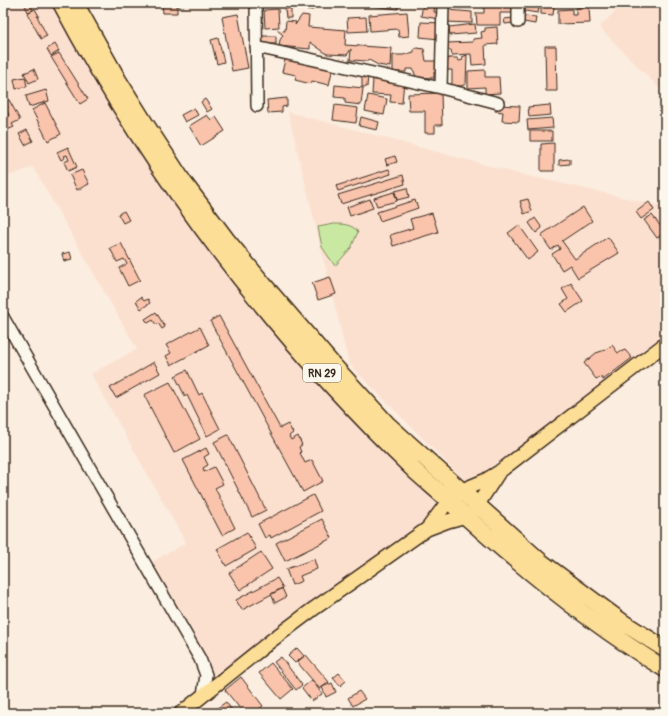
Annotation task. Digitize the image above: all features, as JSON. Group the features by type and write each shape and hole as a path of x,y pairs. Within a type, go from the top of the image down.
{"highway":[{"name":"RN 29","path":"61,3 91,59 125,114 189,210 278,324 370,425 416,472 454,495 477,505 541,562 622,622 665,649"},
{"name":"RN 29","path":"75,3 114,74 146,126 184,183 226,239 337,370 454,495 466,516 546,584 605,628 665,669"}],"main road":[{"path":"427,529 454,495 499,472 665,344"},
{"path":"181,713 312,610 427,529 466,516 473,512 499,472"}],"street":[{"path":"256,3 257,106"},
{"path":"441,88 443,3"},
{"path":"518,3 518,22"},
{"path":"256,47 441,88 498,103"},
{"path":"3,317 200,659 206,675 203,695"}],"shaded area":[{"path":"3,3 61,3 91,59 416,472 435,502 433,515 422,528 203,695 200,659 146,565 186,543 91,374 137,349 33,167 3,178"},
{"path":"624,3 665,3 665,94 599,27"},
{"path":"288,112 520,174 665,207 665,335 496,464 467,483 349,364"}],"green space":[{"path":"344,224 350,226 358,232 351,248 335,266 322,247 318,227"}],"building":[{"path":"24,3 29,3 33,10 28,12"},
{"path":"162,3 180,3 180,6 177,6 177,13 163,13"},
{"path":"296,3 314,3 313,10 295,8"},
{"path":"371,3 398,3 398,9 371,6"},
{"path":"459,3 472,3 472,8 459,8"},
{"path":"484,3 508,3 509,5 515,5 515,13 500,13 500,25 477,25 476,13 484,13"},
{"path":"423,4 435,5 434,12 439,12 439,19 421,16"},
{"path":"526,5 539,7 538,13 525,11"},
{"path":"541,6 554,6 553,15 541,14"},
{"path":"589,7 590,23 558,24 558,10 572,9 572,15 576,15 576,8"},
{"path":"291,8 291,18 286,18 285,9"},
{"path":"35,9 47,36 41,39 27,13"},
{"path":"278,9 279,27 265,28 264,10"},
{"path":"447,10 472,12 472,23 446,22"},
{"path":"407,12 409,36 399,37 398,29 370,31 369,15"},
{"path":"238,14 248,68 232,71 222,17"},
{"path":"302,15 309,16 308,27 346,30 345,45 391,48 390,67 378,65 369,60 350,60 351,49 347,55 327,54 310,42 310,49 279,46 283,35 277,30 285,31 286,21 296,22 295,25"},
{"path":"525,16 536,17 535,24 524,22"},
{"path":"366,17 367,31 348,32 347,18"},
{"path":"513,18 513,23 505,24 504,19"},
{"path":"421,22 440,23 439,39 420,37"},
{"path":"475,24 476,33 450,35 449,27"},
{"path":"497,27 498,44 485,45 486,64 472,65 471,54 452,55 451,50 446,50 446,43 473,42 473,39 482,38 481,32 485,31 485,28"},
{"path":"261,36 276,36 276,44 261,44"},
{"path":"218,38 224,62 217,64 211,40"},
{"path":"55,44 59,51 51,56 47,49"},
{"path":"545,46 556,46 557,91 546,91"},
{"path":"414,49 424,49 426,61 441,61 441,73 434,72 434,78 416,77 413,69 406,69 406,72 393,72 393,55 403,55 414,52"},
{"path":"59,53 88,99 80,104 51,57"},
{"path":"467,55 466,84 461,86 452,85 452,70 447,70 448,58 457,58 459,61 463,60 462,57"},
{"path":"286,56 333,67 329,85 312,81 311,84 295,80 296,75 282,72"},
{"path":"34,69 38,79 29,83 24,73"},
{"path":"485,70 485,77 499,77 500,93 485,94 485,87 468,88 468,71"},
{"path":"362,75 368,75 367,87 362,87"},
{"path":"25,77 27,86 16,89 14,79"},
{"path":"373,79 404,81 402,103 390,102 391,95 372,94"},
{"path":"335,85 363,88 361,105 345,103 345,98 334,97"},
{"path":"46,90 49,101 29,107 26,96"},
{"path":"441,93 442,125 435,125 435,133 425,133 425,111 409,111 408,94"},
{"path":"368,95 387,99 384,115 365,111"},
{"path":"7,96 20,120 12,124 14,127 7,130 3,122 3,118 9,115 6,109 8,108 3,98"},
{"path":"287,98 287,106 282,107 282,112 268,113 267,100"},
{"path":"205,99 212,109 207,112 201,102"},
{"path":"45,103 61,134 48,141 32,110"},
{"path":"335,105 358,108 356,123 333,120"},
{"path":"496,105 520,106 519,122 502,121 503,112 495,111"},
{"path":"550,105 551,115 529,117 528,107"},
{"path":"194,108 198,115 185,122 181,115"},
{"path":"207,115 211,120 216,117 225,131 201,146 189,126"},
{"path":"361,117 379,122 377,130 359,126"},
{"path":"552,118 553,128 528,130 527,120"},
{"path":"27,130 33,141 25,145 19,134"},
{"path":"530,131 552,131 552,141 530,141"},
{"path":"554,143 554,171 541,171 541,144"},
{"path":"68,147 77,167 68,171 64,162 69,160 67,155 61,160 57,152"},
{"path":"395,156 397,162 387,165 385,159"},
{"path":"570,159 570,164 559,165 559,160"},
{"path":"389,169 391,174 338,191 336,186"},
{"path":"82,170 89,184 77,190 70,175"},
{"path":"403,175 405,184 341,204 338,195"},
{"path":"407,188 409,197 397,200 395,191"},
{"path":"394,192 397,201 377,206 374,198"},
{"path":"370,199 373,208 350,216 347,207"},
{"path":"528,199 532,211 524,214 520,201"},
{"path":"415,200 418,208 380,221 377,212"},
{"path":"649,202 654,210 641,219 636,212"},
{"path":"583,207 592,221 562,241 575,259 608,237 619,253 578,278 570,265 562,270 552,254 560,249 558,245 551,250 541,235"},
{"path":"124,211 129,220 123,223 118,214"},
{"path":"432,213 438,232 393,246 390,235 413,228 410,219"},
{"path":"652,215 665,232 657,238 644,220"},
{"path":"535,218 542,228 536,233 529,223"},
{"path":"519,225 538,252 528,260 508,233"},
{"path":"121,243 140,280 128,286 119,268 127,264 124,259 117,262 110,248"},
{"path":"70,252 72,259 64,261 62,254"},
{"path":"330,277 336,294 318,300 312,283"},
{"path":"571,283 583,301 567,312 561,304 568,299 562,289"},
{"path":"141,297 144,301 148,299 150,303 141,309 136,301"},
{"path":"156,312 165,327 162,329 158,323 156,325 153,320 148,323 145,319"},
{"path":"219,316 280,428 288,424 293,433 289,436 291,440 298,436 302,445 299,447 300,453 305,463 312,460 323,481 303,492 210,321"},
{"path":"200,327 209,345 171,365 166,356 171,353 166,345"},
{"path":"612,345 618,353 625,350 632,358 603,380 601,377 596,379 584,363 596,353 605,350"},
{"path":"154,362 160,373 116,398 110,388"},
{"path":"187,370 199,395 202,393 220,429 207,436 187,395 185,396 175,376"},
{"path":"170,382 200,439 174,453 144,395"},
{"path":"228,435 266,510 252,517 214,442"},
{"path":"206,448 209,454 204,457 208,465 203,468 204,472 214,467 223,484 215,488 235,528 222,535 183,460"},
{"path":"313,495 321,511 271,538 270,535 265,538 258,524"},
{"path":"322,519 332,538 285,561 276,543"},
{"path":"247,532 256,549 226,566 217,549"},
{"path":"261,552 272,569 240,590 229,573"},
{"path":"314,559 317,569 300,576 302,581 292,585 286,569"},
{"path":"277,578 283,588 242,610 236,600"},
{"path":"282,588 286,597 275,603 271,594"},
{"path":"297,648 304,656 295,663 288,656"},
{"path":"306,655 329,682 320,689 297,662"},
{"path":"281,657 302,685 296,690 274,662"},
{"path":"271,663 293,689 281,699 259,673"},
{"path":"339,673 346,681 340,686 333,678"},
{"path":"241,677 263,706 254,713 239,713 242,711 225,690"},
{"path":"312,680 322,694 312,701 302,688"},
{"path":"332,683 336,692 326,697 322,687"},
{"path":"359,691 365,699 353,706 348,698"},
{"path":"226,702 234,713 210,713"}]}
